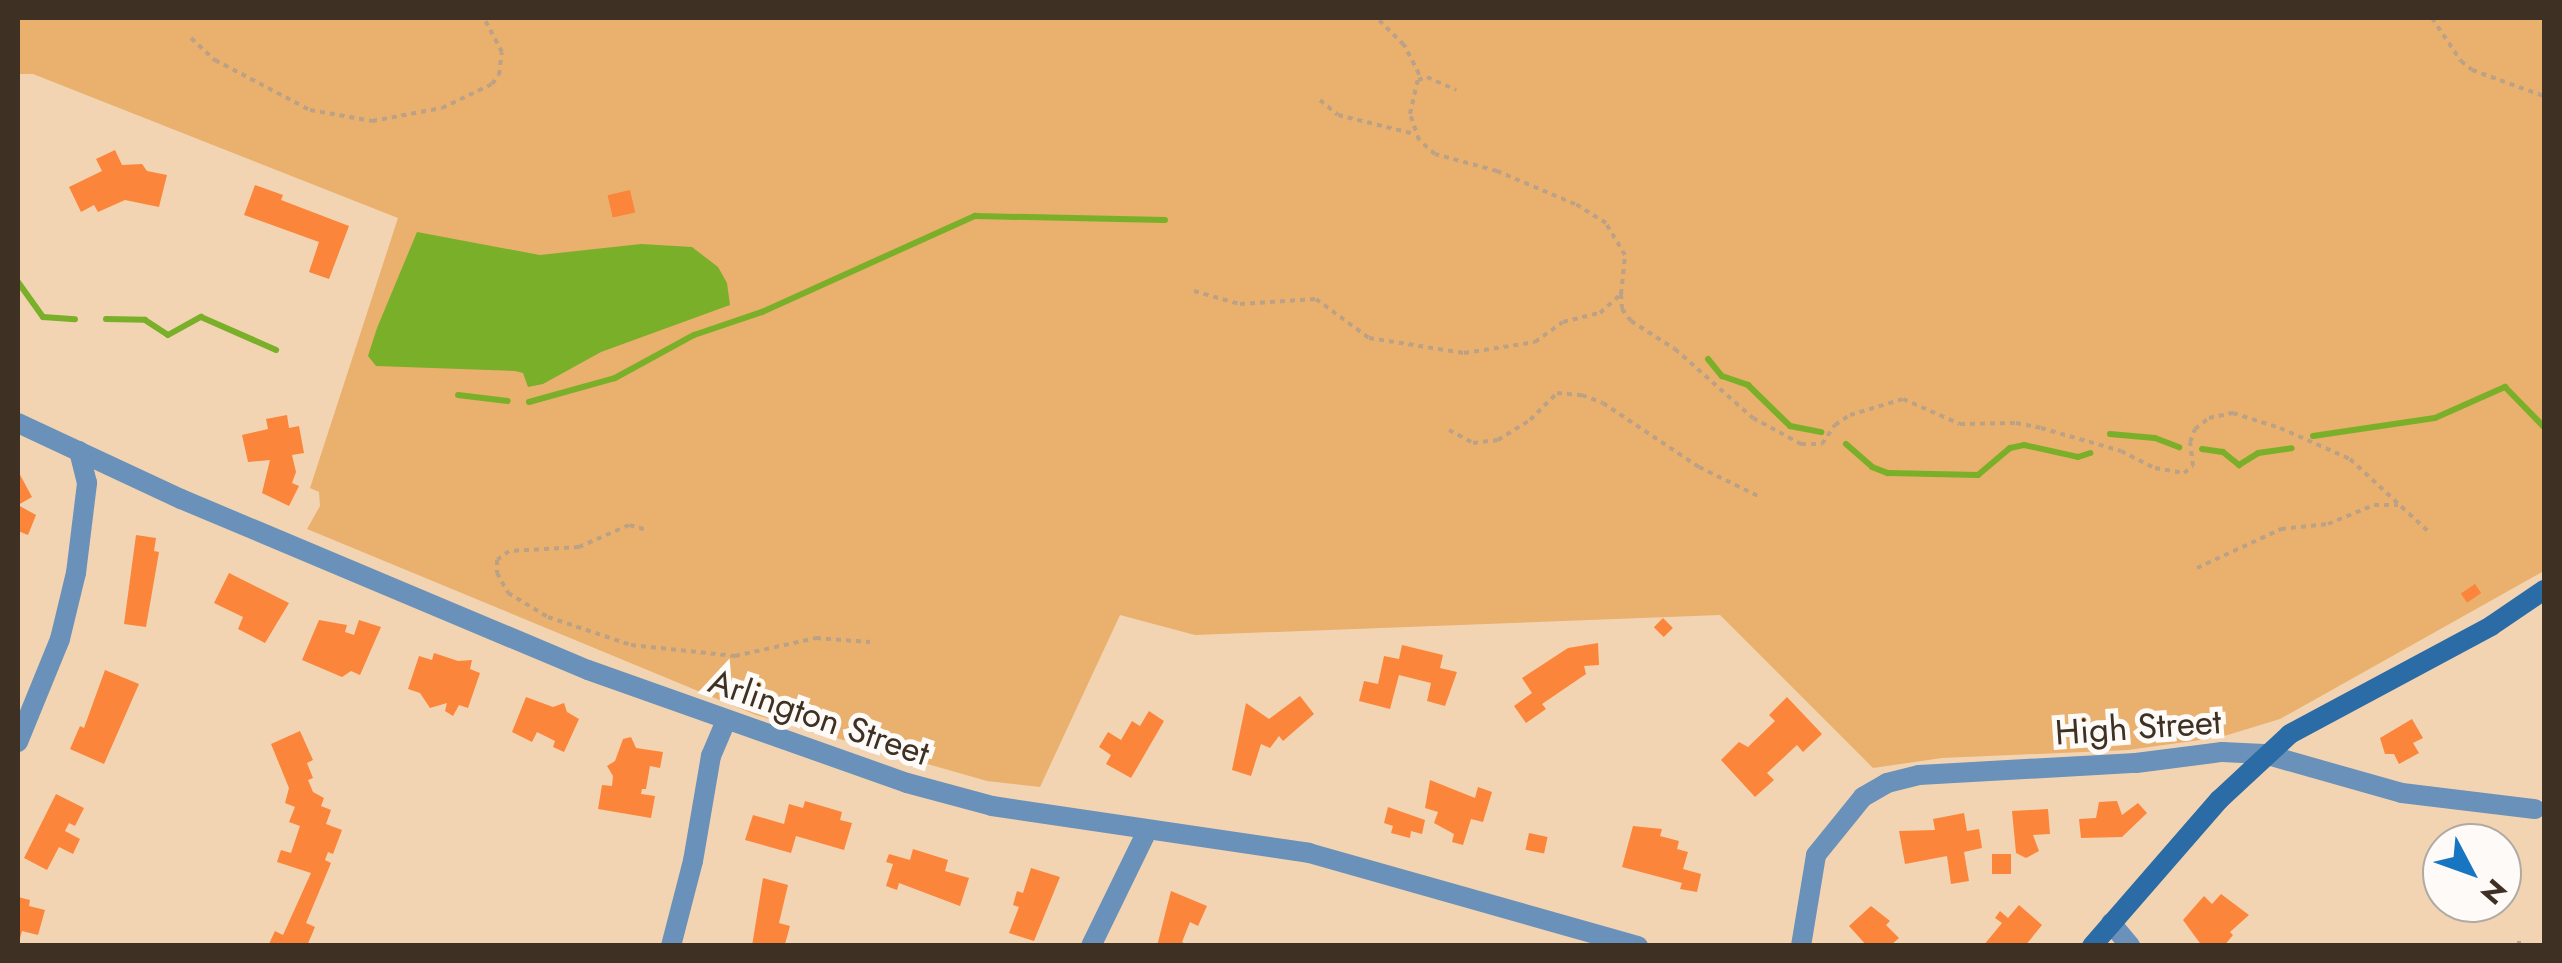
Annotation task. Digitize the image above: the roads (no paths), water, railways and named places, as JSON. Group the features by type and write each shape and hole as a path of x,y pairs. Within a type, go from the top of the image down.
{"main road":[{"name":"High Street","path":"2264,754 2342,703 2490,626 2544,590"},
{"path":"2092,946 2264,754"}],"street":[{"name":"Arlington Street","path":"18,423 181,498 571,662 907,784 992,806 1309,853 1638,946"},
{"path":"18,742 27,693 60,638 86,516 87,483 79,451"},
{"path":"671,946 693,861 711,756 726,721"},
{"name":"High Street","path":"1801,946 1816,855 1862,797 1886,783 1919,775 2007,768 2136,763 2222,752 2264,754"},
{"path":"2264,754 2402,793 2535,808"},
{"path":"1091,946 1147,831"},
{"path":"2111,923 2130,946"}],"waterway":[{"path":"529,402 615,378 694,335 762,312 975,216 1165,220"},
{"path":"18,282 43,317 75,319"},
{"path":"106,319 145,320 168,335 201,317 276,350"},
{"path":"1708,359 1722,376 1748,385 1790,426 1821,432"},
{"path":"2313,436 2435,418 2505,387 2544,427"},
{"path":"458,395 508,401"},
{"path":"2110,434 2155,438 2179,447"},
{"path":"1846,444 1872,467 1888,473 1978,475 2010,448 2024,445 2078,457 2090,453"},
{"path":"2202,449 2223,452 2239,465 2258,453 2292,448"}]}
